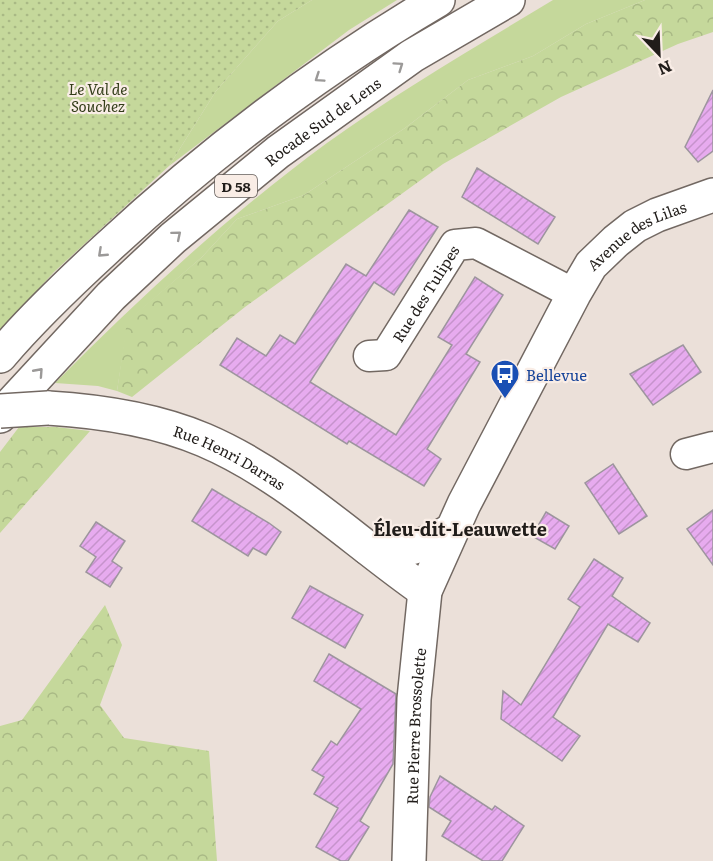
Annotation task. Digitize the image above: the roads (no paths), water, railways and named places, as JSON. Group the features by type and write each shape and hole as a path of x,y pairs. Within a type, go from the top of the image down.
{"main road":[{"name":"D 58","path":"0,356 67,285 153,205 282,103 410,16 438,0"},
{"name":"Rocade Sud de Lens","path":"0,416 111,296 173,238 278,152 412,57 508,0"},
{"name":"Avenue des Lilas","path":"574,294 591,265 636,226 657,215 713,195"},
{"path":"425,591 452,530 574,294"},
{"name":"Rue Henri Darras","path":"0,411 48,408 80,410 123,417 203,440 301,496 425,591"},
{"path":"368,548 381,551 410,549 433,542 452,530"},
{"name":"Rue Pierre Brossolette","path":"409,861 414,699 425,591"}],"street":[{"name":"Rue des Tulipes","path":"369,356 386,356 455,245 476,243 574,294"}],"place":[{"name":"Bellevue","path":"505,400"}],"district":[{"name":"Éleu-dit-Leauwette","path":"460,528"}],"park label":[{"name":"Le Val de Souchez","path":"98,96"}]}
